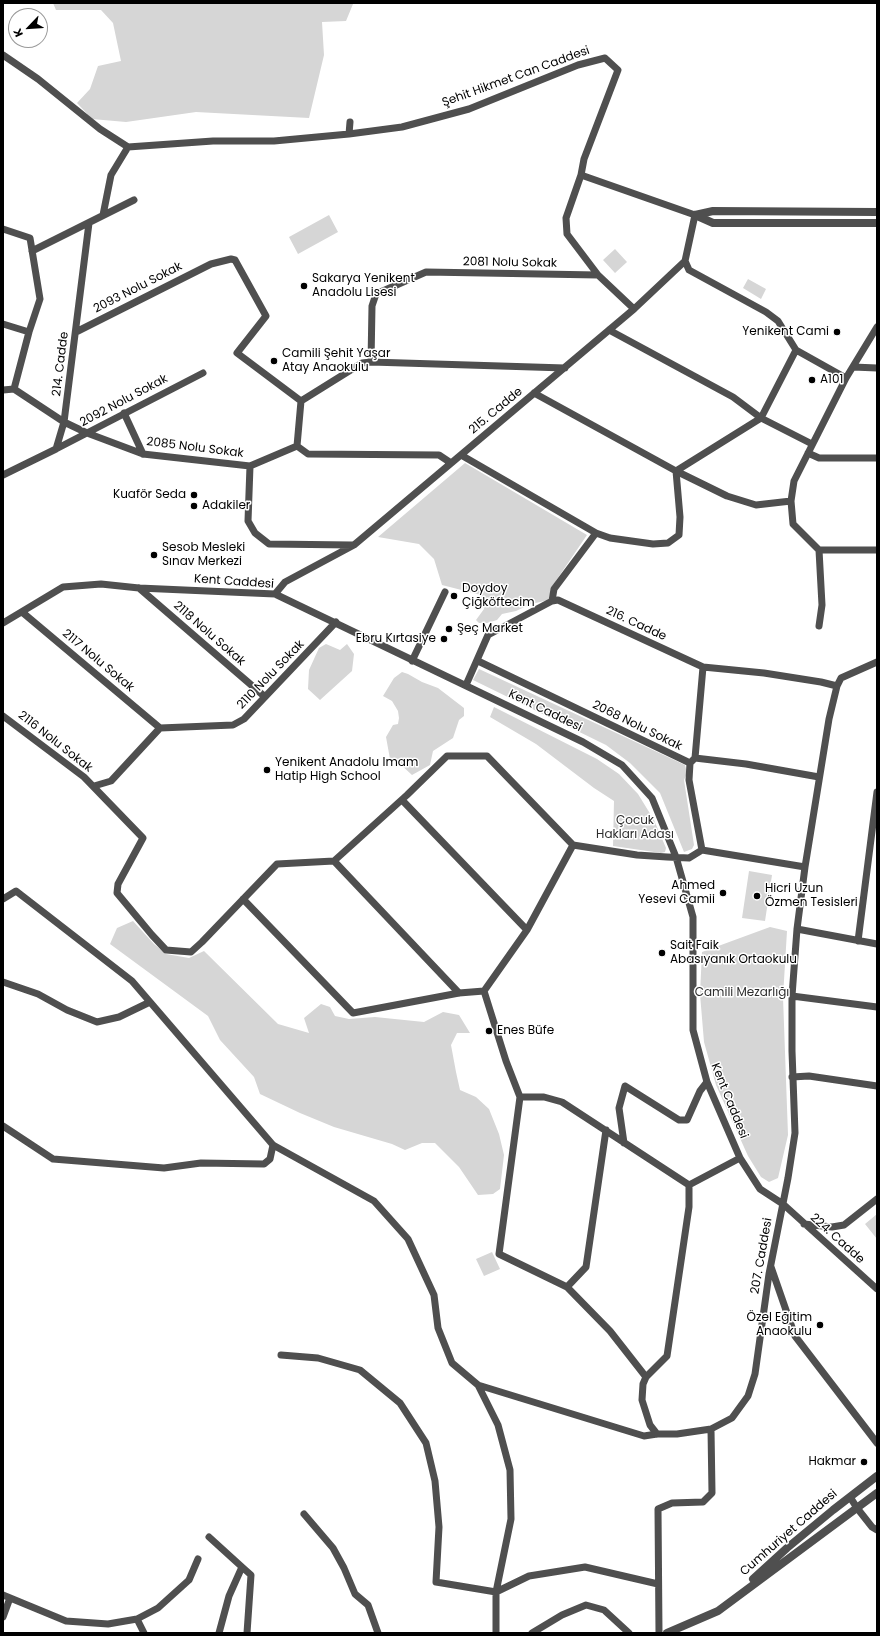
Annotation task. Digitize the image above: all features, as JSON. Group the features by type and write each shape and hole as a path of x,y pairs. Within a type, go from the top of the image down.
{"street":[{"path":"3,55 38,79 100,129 128,147 111,175 103,216"},
{"name":"Şehit Hikmet Can Caddesi","path":"128,147 213,141 274,141 402,127 469,109 578,65 605,58 618,70 584,159 581,175"},
{"path":"349,134 350,122"},
{"path":"634,309 598,275 568,234 566,218 581,175 713,222 877,223"},
{"path":"32,251 134,200"},
{"path":"695,215 713,210 877,212"},
{"path":"695,215 685,261 689,270 760,309 778,321 796,350 846,378"},
{"name":"214. Cadde","path":"56,449 64,422 89,223"},
{"path":"3,229 30,238 40,299 29,332 14,389 3,390"},
{"name":"2093 Nolu Sokak","path":"76,332 211,264 231,259 236,260 266,316 237,353 301,401"},
{"name":"215. Cadde","path":"275,594 285,582 354,545 634,309 685,261"},
{"name":"2081 Nolu Sokak","path":"370,362 372,306 376,294 426,272 598,275"},
{"path":"3,324 29,332"},
{"path":"877,327 846,378 812,444 794,481 791,501 793,524 820,550 877,550"},
{"path":"609,330 734,398 760,418 812,444"},
{"path":"676,471 760,418 796,350"},
{"path":"451,463 439,455 308,454 298,446 301,401 362,363 370,362 565,368"},
{"path":"853,367 877,368"},
{"name":"2092 Nolu Sokak","path":"56,449 202,373"},
{"name":"2085 Nolu Sokak","path":"14,389 64,422 87,433 143,454 250,466 298,446"},
{"path":"534,393 676,471 727,496 756,505 791,501"},
{"path":"124,413 143,454"},
{"path":"3,475 56,449"},
{"path":"808,453 819,458 877,458"},
{"path":"461,455 596,533 610,538 653,544 668,543 679,535 680,517 676,471"},
{"path":"250,466 248,521 255,533 269,544 354,545"},
{"path":"466,685 478,661 488,635 552,601 554,589 596,533"},
{"path":"819,626 822,605 820,550"},
{"name":"Kent Caddesi","path":"3,623 63,588 101,584 139,588 275,594 583,742 622,765 652,798 676,857 693,917 694,1030 708,1082 740,1158 760,1189 783,1204"},
{"name":"2118 Nolu Sokak","path":"139,588 264,696"},
{"path":"412,661 445,592"},
{"name":"216. Cadde","path":"552,601 558,600 703,667 821,682 837,686"},
{"name":"2117 Nolu Sokak","path":"22,612 160,728"},
{"name":"2110 Nolu Sokak","path":"160,728 233,725 244,719 264,696 336,622"},
{"name":"2068 Nolu Sokak","path":"478,661 693,761 746,764 818,778"},
{"path":"837,686 841,678 877,662"},
{"path":"702,850 689,780 693,761 703,667"},
{"name":"207. Caddesi","path":"478,1385 644,1436 711,1430 732,1418 748,1396 755,1374 770,1265 783,1204 795,1133 792,1077 792,996 797,929 818,778 837,686"},
{"name":"2116 Nolu Sokak","path":"3,716 84,777 143,838 118,884 117,893 166,950 190,952 202,942 243,899"},
{"path":"94,786 111,780 160,728"},
{"path":"484,991 459,993 353,1013 243,899 277,864 334,861 402,800 447,756 487,756 573,845 637,855 689,858 702,850 805,867"},
{"path":"858,941 877,792"},
{"path":"402,800 527,930"},
{"path":"484,991 527,930 573,845"},
{"path":"334,861 459,993"},
{"path":"3,899 16,891 132,981 273,1145 374,1201 408,1239 434,1295 438,1328 452,1363 478,1385 498,1425 510,1470 511,1519 496,1592 496,1633"},
{"path":"797,929 877,944"},
{"path":"3,982 38,994 67,1010 96,1022 119,1017 150,1002"},
{"path":"484,991 506,1061 520,1097 499,1254 567,1287 610,1332 646,1377"},
{"path":"792,996 877,1007"},
{"path":"792,1077 809,1076 877,1086"},
{"path":"624,1143 619,1108 625,1086 679,1120 687,1120 700,1091 708,1082"},
{"path":"520,1097 544,1097 562,1102 689,1185"},
{"path":"3,1126 53,1159 164,1168 201,1163 264,1164 270,1159 273,1145"},
{"path":"567,1287 586,1267 606,1130"},
{"path":"689,1185 740,1158"},
{"path":"657,1434 650,1425 642,1400 642,1384 646,1377 667,1356 688,1207 689,1185"},
{"path":"804,1224 832,1227 844,1225 877,1199"},
{"name":"224. Cadde","path":"783,1204 877,1289"},
{"path":"770,1265 795,1336 877,1443"},
{"path":"281,1355 318,1358 360,1370 400,1403 426,1444 435,1481 439,1527 436,1582 496,1592 529,1576 585,1567 658,1584"},
{"path":"658,1633 658,1509 672,1503 703,1502 712,1493 711,1430"},
{"name":"Cumhuriyet Caddesi","path":"718,1611 787,1548 877,1476"},
{"name":"Cumhuriyet Caddesi","path":"667,1633 718,1611 877,1493"},
{"path":"850,1497 872,1527 877,1530"},
{"path":"304,1514 333,1548 344,1568 355,1594 368,1605 378,1633"},
{"path":"209,1537 251,1575 247,1633"},
{"path":"3,1617 7,1596 66,1621 108,1624 137,1619 158,1608 189,1580 198,1559"},
{"path":"220,1633 229,1596 242,1567"},
{"path":"532,1633 557,1617 586,1605 604,1610 629,1633"},
{"path":"137,1619 144,1633"}],"green space":[{"path":"53,3 365,3 353,4 346,21 322,22 324,55 309,118 196,112 126,122 92,119 77,103 90,89 98,66 121,61 113,23 101,10 56,10"},
{"path":"329,215 338,232 298,254 289,237"},
{"path":"615,249 627,262 615,273 603,260"},
{"path":"748,279 766,289 761,299 743,288"},
{"path":"465,463 587,535 551,588 549,600 531,604 516,611 502,614 497,620 487,623 479,623 476,620 484,609 481,595 442,585 434,559 419,544 378,537"},
{"path":"326,644 340,650 347,644 354,654 352,671 320,700 308,689 309,670 319,648"},
{"path":"479,669 685,765 687,773 684,780 694,845 692,849 684,852 660,793 630,763 606,745 473,680"},
{"path":"402,672 438,688 464,708 464,716 459,720 453,738 433,751 430,765 412,775 399,763 390,759 386,737 393,725 398,724 399,718 398,711 392,701 383,696 394,678"},
{"name":"Çocuk Hakları Adası","path":"494,707 597,759 619,774 638,794 654,820 666,848 665,852 661,853 613,846 614,801 594,788 536,744 490,717"},
{"name":"Hicri Uzun Özmen Tesisleri","path":"749,871 772,875 765,921 742,918"},
{"path":"133,921 154,944 166,954 189,958 204,951 278,1024 309,1033 304,1018 321,1004 330,1007 335,1016 349,1019 375,1017 424,1022 443,1012 459,1015 470,1033 457,1033 451,1045 460,1090 476,1097 489,1109 499,1134 504,1155 500,1189 493,1194 478,1195 459,1167 435,1143 422,1143 405,1150 392,1144 334,1127 260,1094 254,1077 220,1040 208,1016 110,944 117,928"},
{"name":"Camili Mezarlığı","path":"770,927 787,931 783,997 788,1135 778,1178 769,1182 761,1177 748,1156 716,1085 704,1042 700,994 702,952"},
{"path":"877,1214 877,1239 865,1224"},
{"path":"492,1252 500,1269 484,1276 476,1259"}],"place":[{"name":"Sakarya Yenikent Anadolu Lisesi","path":"304,286"},
{"name":"Yenikent Cami","path":"837,332"},
{"name":"Camili Şehit Yaşar Atay Anaokulu","path":"274,361"},
{"name":"A101","path":"812,380"},
{"name":"Kuaför Seda","path":"194,495"},
{"name":"Adakiler","path":"194,506"},
{"name":"Sesob Mesleki Sınav Merkezi","path":"154,555"},
{"name":"Doydoy Çiğköftecim","path":"454,596"},
{"name":"Şeç Market","path":"449,629"},
{"name":"Ebru Kırtasiye","path":"444,639"},
{"name":"Yenikent Anadolu Imam Hatip High School","path":"267,770"},
{"name":"Ahmed Yesevi Camii","path":"723,893"},
{"name":"Hicri Uzun Özmen Tesisleri","path":"757,896"},
{"name":"Sait Faik Abasıyanık Ortaokulu","path":"662,953"},
{"name":"Enes Büfe","path":"489,1031"},
{"name":"Özel Eğitim Anaokulu","path":"820,1325"},
{"name":"Hakmar","path":"864,1462"}]}
